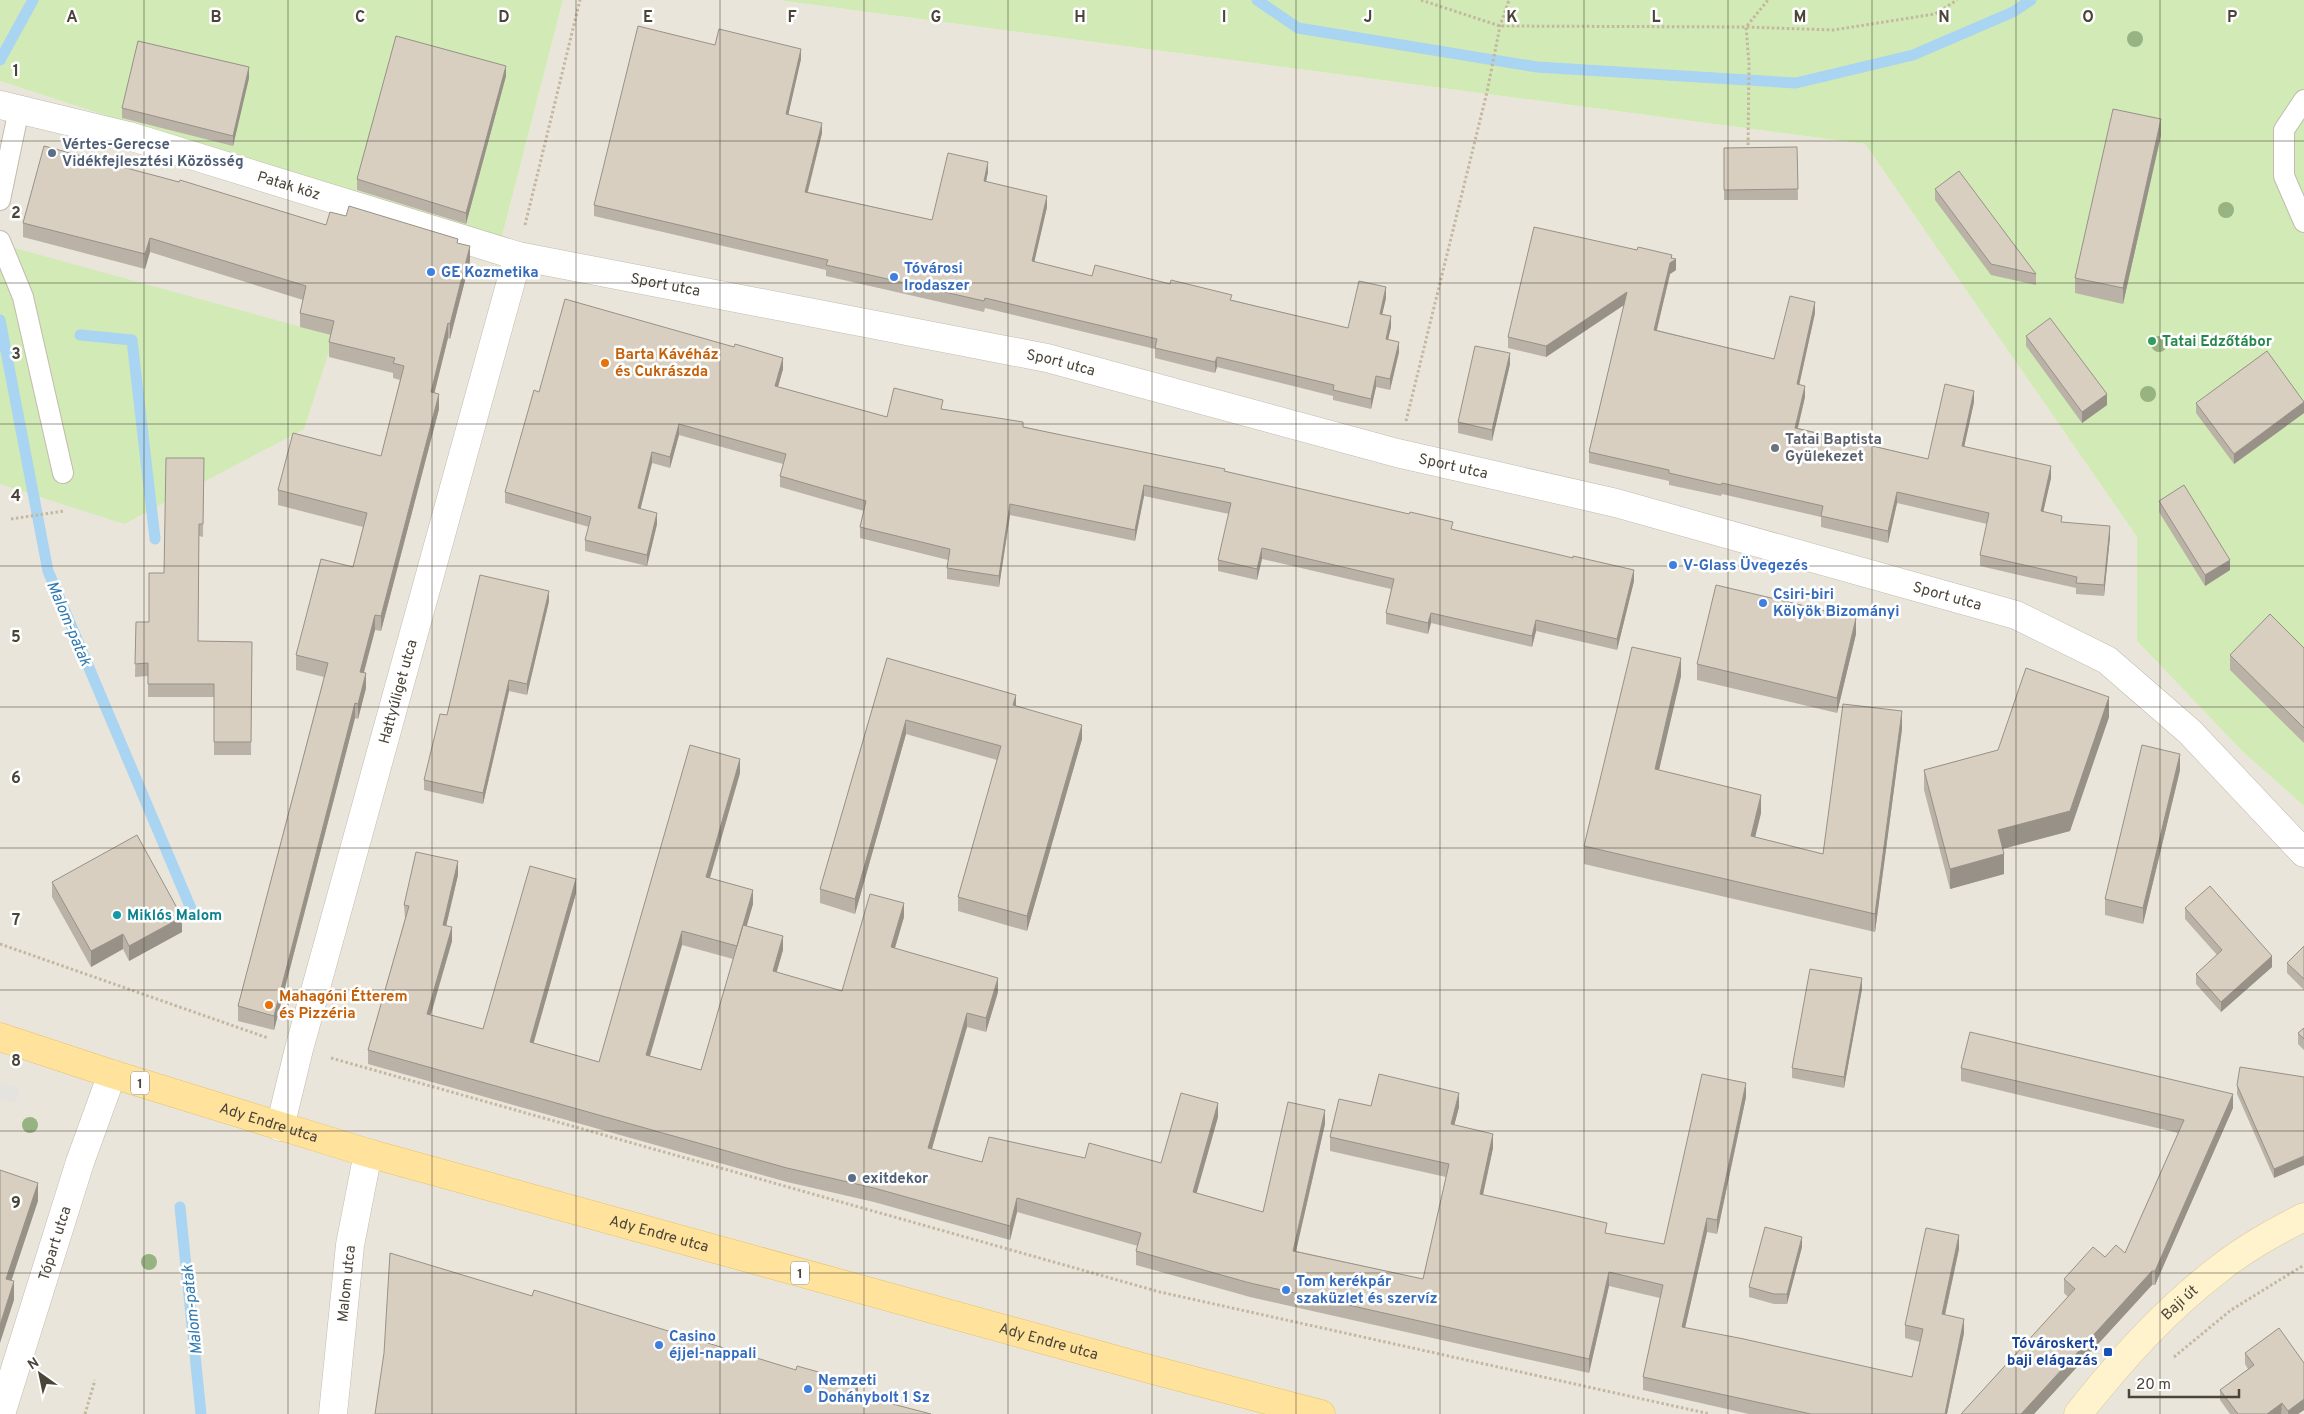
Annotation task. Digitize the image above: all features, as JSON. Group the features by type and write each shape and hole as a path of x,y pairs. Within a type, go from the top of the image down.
{"main road":[{"name":"Ady Endre utca","path":"0,1037 368,1154 1153,1370 1321,1414"}],"street":[{"name":"Patak köz","path":"10,107 128,136 518,256"},
{"name":"Sport utca","path":"518,256 1047,358 1397,453 1616,503 2016,615 2107,660 2190,732 2304,853"},
{"name":"Hattyúliget utca","path":"280,1127 299,1049 518,256"},
{"name":"Tópart utca","path":"1,1414 80,1162 112,1074"},
{"name":"Malom utca","path":"332,1414 350,1245 368,1154"},
{"name":"Baji út","path":"2078,1414 2133,1348 2189,1294 2245,1251 2304,1217"}],"lane":[{"path":"2304,100 2284,130 2284,176 2304,222"},
{"path":"0,200 10,107"},
{"path":"0,241 22,297 63,473"}],"path":[{"path":"518,256 580,0"},
{"path":"1421,0 1500,26 1746,27 1833,30 1935,14 1957,0"},
{"path":"1397,453 1487,92 1500,26 1509,0"},
{"path":"1748,158 1749,63 1746,27 1768,0"},
{"path":"11,519 64,512"},
{"path":"0,944 299,1049 1160,1292 1710,1414"},
{"path":"2172,1359 2231,1310 2304,1265"},
{"path":"84,1414 95,1380"}],"shaded area":[{"path":"563,0 777,0 1865,144 2137,537 2137,641 2243,752 2304,806 2304,1414 0,1414 0,81 500,244"},
{"path":"0,1082 20,1089 15,1104 0,1099"}],"green space":[{"path":"0,0 563,0 500,244 0,81"},
{"name":"Tatai Edzőtábor","path":"777,0 2304,0 2304,806 2243,752 2137,641 2137,537 1865,144"},
{"path":"0,244 334,336 304,429 124,524 0,484"}],"building":[{"path":"638,26 715,45 719,29 801,49 786,114 822,123 805,192 932,220 948,153 988,162 984,181 1047,196 1032,261 1092,276 1095,265 1170,284 1171,280 1232,295 1230,300 1348,328 1359,281 1386,287 1380,314 1391,316 1386,339 1399,342 1390,379 1376,376 1371,399 1333,390 1334,385 1217,357 1215,362 1155,348 1157,339 985,298 984,301 826,265 828,260 594,205"},
{"path":"396,36 506,66 466,213 357,179"},
{"path":"138,41 249,67 233,136 122,108"},
{"path":"2113,109 2161,119 2123,288 2075,278"},
{"path":"44,146 179,182 180,180 326,225 330,212 346,216 349,206 458,239 457,243 470,246 431,392 439,394 381,616 375,615 360,672 366,673 358,704 355,703 274,1016 238,1006 328,663 296,655 321,559 353,567 367,513 278,490 293,433 381,456 404,366 393,363 395,358 329,342 334,321 300,313 306,286 150,238 145,254 23,223"},
{"path":"1797,147 1798,189 1724,190 1724,148"},
{"path":"1959,171 2036,274 1991,264 1935,189"},
{"path":"1534,227 1637,250 1638,247 1672,255 1671,258 1676,259 1670,263 1654,330 1774,359 1790,296 1815,302 1797,384 1805,386 1795,428 1928,459 1945,384 1974,391 1962,446 2051,466 2041,511 2062,516 2061,522 2110,526 2104,585 2076,583 2077,577 1980,555 1989,513 1897,492 1888,531 1821,516 1823,506 1669,473 1669,470 1589,452 1627,292 1546,346 1508,337"},
{"path":"565,299 734,347 735,344 783,358 775,386 887,417 894,388 943,400 941,409 1023,422 1023,427 1225,469 1224,471 1409,514 1410,512 1453,522 1451,529 1573,558 1573,556 1634,570 1617,639 1536,620 1532,636 1431,613 1428,623 1386,613 1394,579 1262,548 1257,569 1218,560 1231,503 1144,485 1135,530 1010,504 999,576 947,568 950,549 860,527 866,501 780,476 786,454 679,424 670,457 652,452 638,508 657,513 647,555 585,540 591,517 505,492 534,390 539,392"},
{"path":"2050,318 2107,394 2082,412 2026,336"},
{"path":"1475,346 1510,353 1492,430 1458,422"},
{"path":"2267,351 2304,402 2234,454 2196,403"},
{"path":"166,458 204,458 203,524 199,524 198,641 252,642 251,742 214,742 214,684 148,684 148,663 135,664 136,622 149,622 149,573 164,573"},
{"path":"2184,485 2230,560 2205,575 2159,501"},
{"path":"480,575 549,591 527,684 509,680 483,793 424,780 440,714 447,715"},
{"path":"1716,585 1856,618 1837,698 1697,664"},
{"path":"2270,614 2304,648 2304,728 2230,655"},
{"path":"1632,647 1681,658 1655,769 1761,795 1751,836 1823,854 1843,704 1902,711 1875,914 1584,846"},
{"path":"887,658 1016,695 1013,705 1082,725 1027,916 958,897 1001,746 906,720 855,899 820,889"},
{"path":"2026,668 2109,697 2070,811 1998,830 2004,854 1950,869 1924,770 1998,750"},
{"path":"690,745 740,759 706,877 753,890 743,925 783,936 773,971 842,991 870,894 904,903 891,947 998,978 986,1018 967,1013 928,1148 982,1162 989,1137 1085,1158 1089,1143 1161,1163 1181,1093 1218,1103 1193,1192 1263,1212 1288,1102 1325,1110 1293,1251 1423,1279 1449,1164 1330,1137 1339,1099 1371,1106 1379,1074 1459,1093 1451,1124 1493,1134 1480,1194 1607,1223 1605,1233 1664,1244 1702,1074 1746,1083 1717,1220 1707,1218 1682,1327 1912,1377 1923,1329 1905,1325 1926,1228 1959,1235 1942,1314 1964,1319 1945,1414 1811,1414 1643,1377 1663,1285 1609,1272 1589,1359 1250,1283 1136,1251 1141,1233 1017,1198 1010,1226 874,1188 787,1168 368,1050 409,906 404,905 416,852 458,861 443,925 452,927 427,1014 483,1029 530,866 576,879 530,1042 599,1062","holes":["682,931 737,946 701,1070 646,1055"]},
{"path":"2142,745 2180,754 2143,908 2105,899"},
{"name":"Miklós Malom","path":"137,835 182,917 129,946 123,934 91,951 52,882"},
{"path":"2210,886 2272,956 2221,1002 2196,974 2222,950 2185,908"},
{"path":"2304,946 2304,979 2287,963"},
{"path":"1810,969 1862,978 1844,1077 1792,1068"},
{"path":"2304,1028 2304,1039 2298,1033"},
{"path":"1970,1032 2233,1094 2155,1271 2152,1271 2021,1414 1961,1414 2075,1289 2064,1279 2093,1247 2105,1257 2116,1245 2125,1253 2184,1120 1961,1068"},
{"path":"2240,1067 2304,1077 2304,1156 2274,1169 2237,1085"},
{"path":"0,1170 38,1183 6,1279 14,1281 0,1325"},
{"path":"1765,1227 1802,1237 1787,1294 1774,1294 1749,1287"},
{"path":"390,1253 532,1296 534,1290 796,1370 797,1366 858,1383 854,1394 931,1414 375,1414 384,1353"},
{"path":"2279,1328 2304,1363 2304,1399 2288,1411 2282,1403 2267,1414 2238,1414 2220,1390 2254,1365 2245,1353"}],"waterway":[{"name":"Malom-patak","path":"0,60 33,0"},
{"path":"1257,0 1298,28 1537,67 1796,83 1913,55 2013,12 2031,0"},
{"name":"Malom-patak","path":"0,320 48,571 192,911"},
{"path":"80,335 132,340 155,539"},
{"name":"Malom-patak","path":"180,1207 201,1414"}],"place":[{"name":"Vértes-Gerecse Vidékfejlesztési Közösség","path":"52,153"},
{"name":"GE Kozmetika","path":"431,272"},
{"name":"Tóvárosi Irodaszer","path":"894,277"},
{"name":"Tatai Edzőtábor","path":"2152,341"},
{"name":"Barta Kávéház és Cukrászda","path":"605,363"},
{"name":"Tatai Baptista Gyülekezet","path":"1775,448"},
{"name":"V-Glass Üvegezés","path":"1673,565"},
{"name":"Csiri-biri Kölyök Bizományi","path":"1763,603"},
{"name":"Miklós Malom","path":"117,915"},
{"name":"Mahagóni Étterem és Pizzéria","path":"269,1005"},
{"name":"exitdekor","path":"852,1178"},
{"name":"Tom kerékpár szaküzlet és szervíz","path":"1286,1290"},
{"name":"Casino éjjel-nappali","path":"659,1345"},
{"name":"Tóvároskert, baji elágazás","path":"2108,1352"},
{"name":"Nemzeti Dohánybolt 1 Sz","path":"808,1389"}]}
